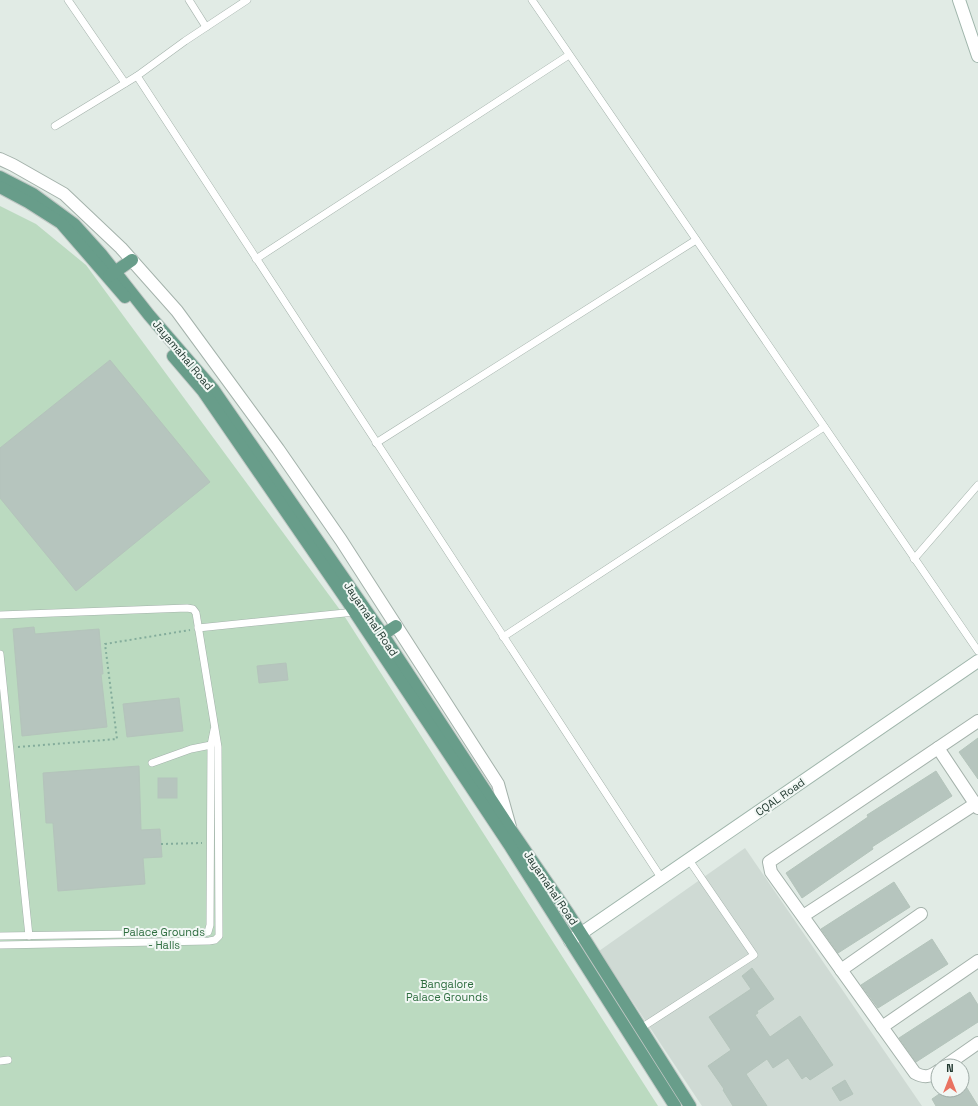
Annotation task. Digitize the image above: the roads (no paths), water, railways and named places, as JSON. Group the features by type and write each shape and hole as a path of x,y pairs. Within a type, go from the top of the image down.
{"main road":[{"name":"Jayamahal Road","path":"0,177 33,194 74,224 203,391 378,638 582,934 690,1106"},
{"name":"Jayamahal Road","path":"0,187 28,202 61,223 112,274"},
{"path":"112,274 132,260"},
{"path":"378,638 396,626"},
{"name":"Jayamahal Road","path":"378,638 675,1106"}],"street":[{"path":"960,0 978,56"},
{"path":"0,159 64,194 132,260 177,311 278,449 341,540 498,784 511,830"},
{"name":"CQAL Road","path":"570,941 978,662"},
{"path":"930,1075 922,1077 916,1073 771,872 769,862 978,721"},
{"path":"803,916 976,806 938,748"},
{"path":"841,970 921,914"},
{"path":"882,1027 978,961"},
{"path":"956,1058 978,1042"}],"lane":[{"path":"68,0 125,83"},
{"path":"189,0 206,27"},
{"path":"55,126 137,76 247,0"},
{"path":"532,0 978,651"},
{"path":"256,259 569,55"},
{"path":"137,76 662,879"},
{"path":"376,443 696,240"},
{"path":"503,637 824,427"},
{"path":"914,559 978,485"},
{"path":"198,628 353,604"},
{"path":"0,615 193,609 196,613 218,747 219,807 219,936 215,940 0,945"},
{"path":"0,654 29,936"},
{"path":"0,936 208,932 211,745 215,726"},
{"path":"152,763 191,749 211,745"},
{"path":"210,807 219,807"},
{"path":"642,1028 754,955 689,860"},
{"path":"210,880 219,880"},
{"path":"0,1061 8,1060"}],"park label":[{"name":"Palace Grounds - Halls","path":"164,938"},
{"name":"Bangalore Palace Grounds","path":"447,990"}]}
